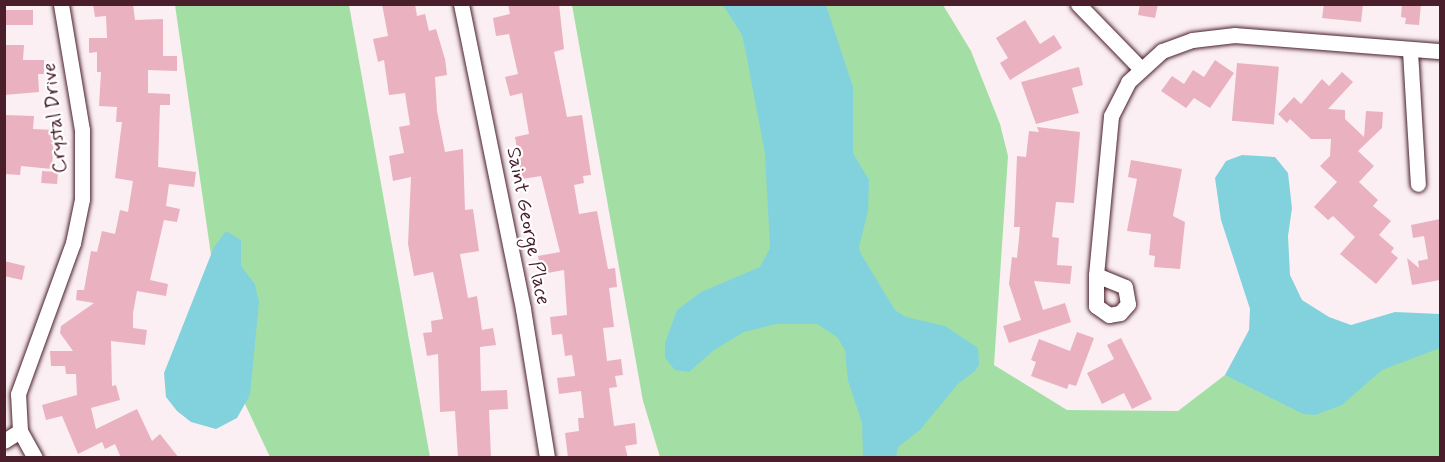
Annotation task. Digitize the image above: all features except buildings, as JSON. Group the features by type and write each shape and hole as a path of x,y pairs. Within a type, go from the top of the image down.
{"street":[{"name":"Crystal Drive","path":"35,458 20,431 17,412 21,376 73,243 82,199 82,130 61,4"},
{"name":"Saint George Place","path":"461,4 519,288 547,458"},
{"path":"1078,4 1140,68"},
{"path":"1096,275 1111,116 1128,82 1140,68 1171,47 1215,36 1410,51 1440,51"},
{"path":"1410,51 1418,184"},
{"path":"4,441 20,431"}],"green space":[{"path":"175,5 349,5 430,457 270,457 227,366"},
{"path":"572,5 943,5 971,51 1000,124 1008,156 994,365 1067,410 1178,411 1225,375 1314,363 1440,330 1440,457 660,457 643,401"}],"water":[{"path":"723,5 826,5 853,87 853,153 869,180 868,211 859,247 861,254 895,310 906,317 945,326 978,348 979,365 975,371 958,384 920,430 898,447 896,457 863,457 862,423 848,381 845,350 837,337 817,324 776,324 744,332 714,350 689,372 675,370 665,358 665,343 677,310 701,292 760,267 770,248 765,154 746,53 742,35"},
{"path":"1242,155 1275,157 1288,173 1292,208 1288,236 1290,275 1302,300 1329,317 1351,325 1395,312 1440,314 1440,348 1382,370 1342,405 1315,415 1303,414 1225,375 1249,330 1250,309 1221,220 1215,178 1226,161"},
{"path":"226,231 241,240 241,266 255,284 259,302 250,395 237,418 216,429 191,422 177,411 166,397 164,373 214,247"}]}
